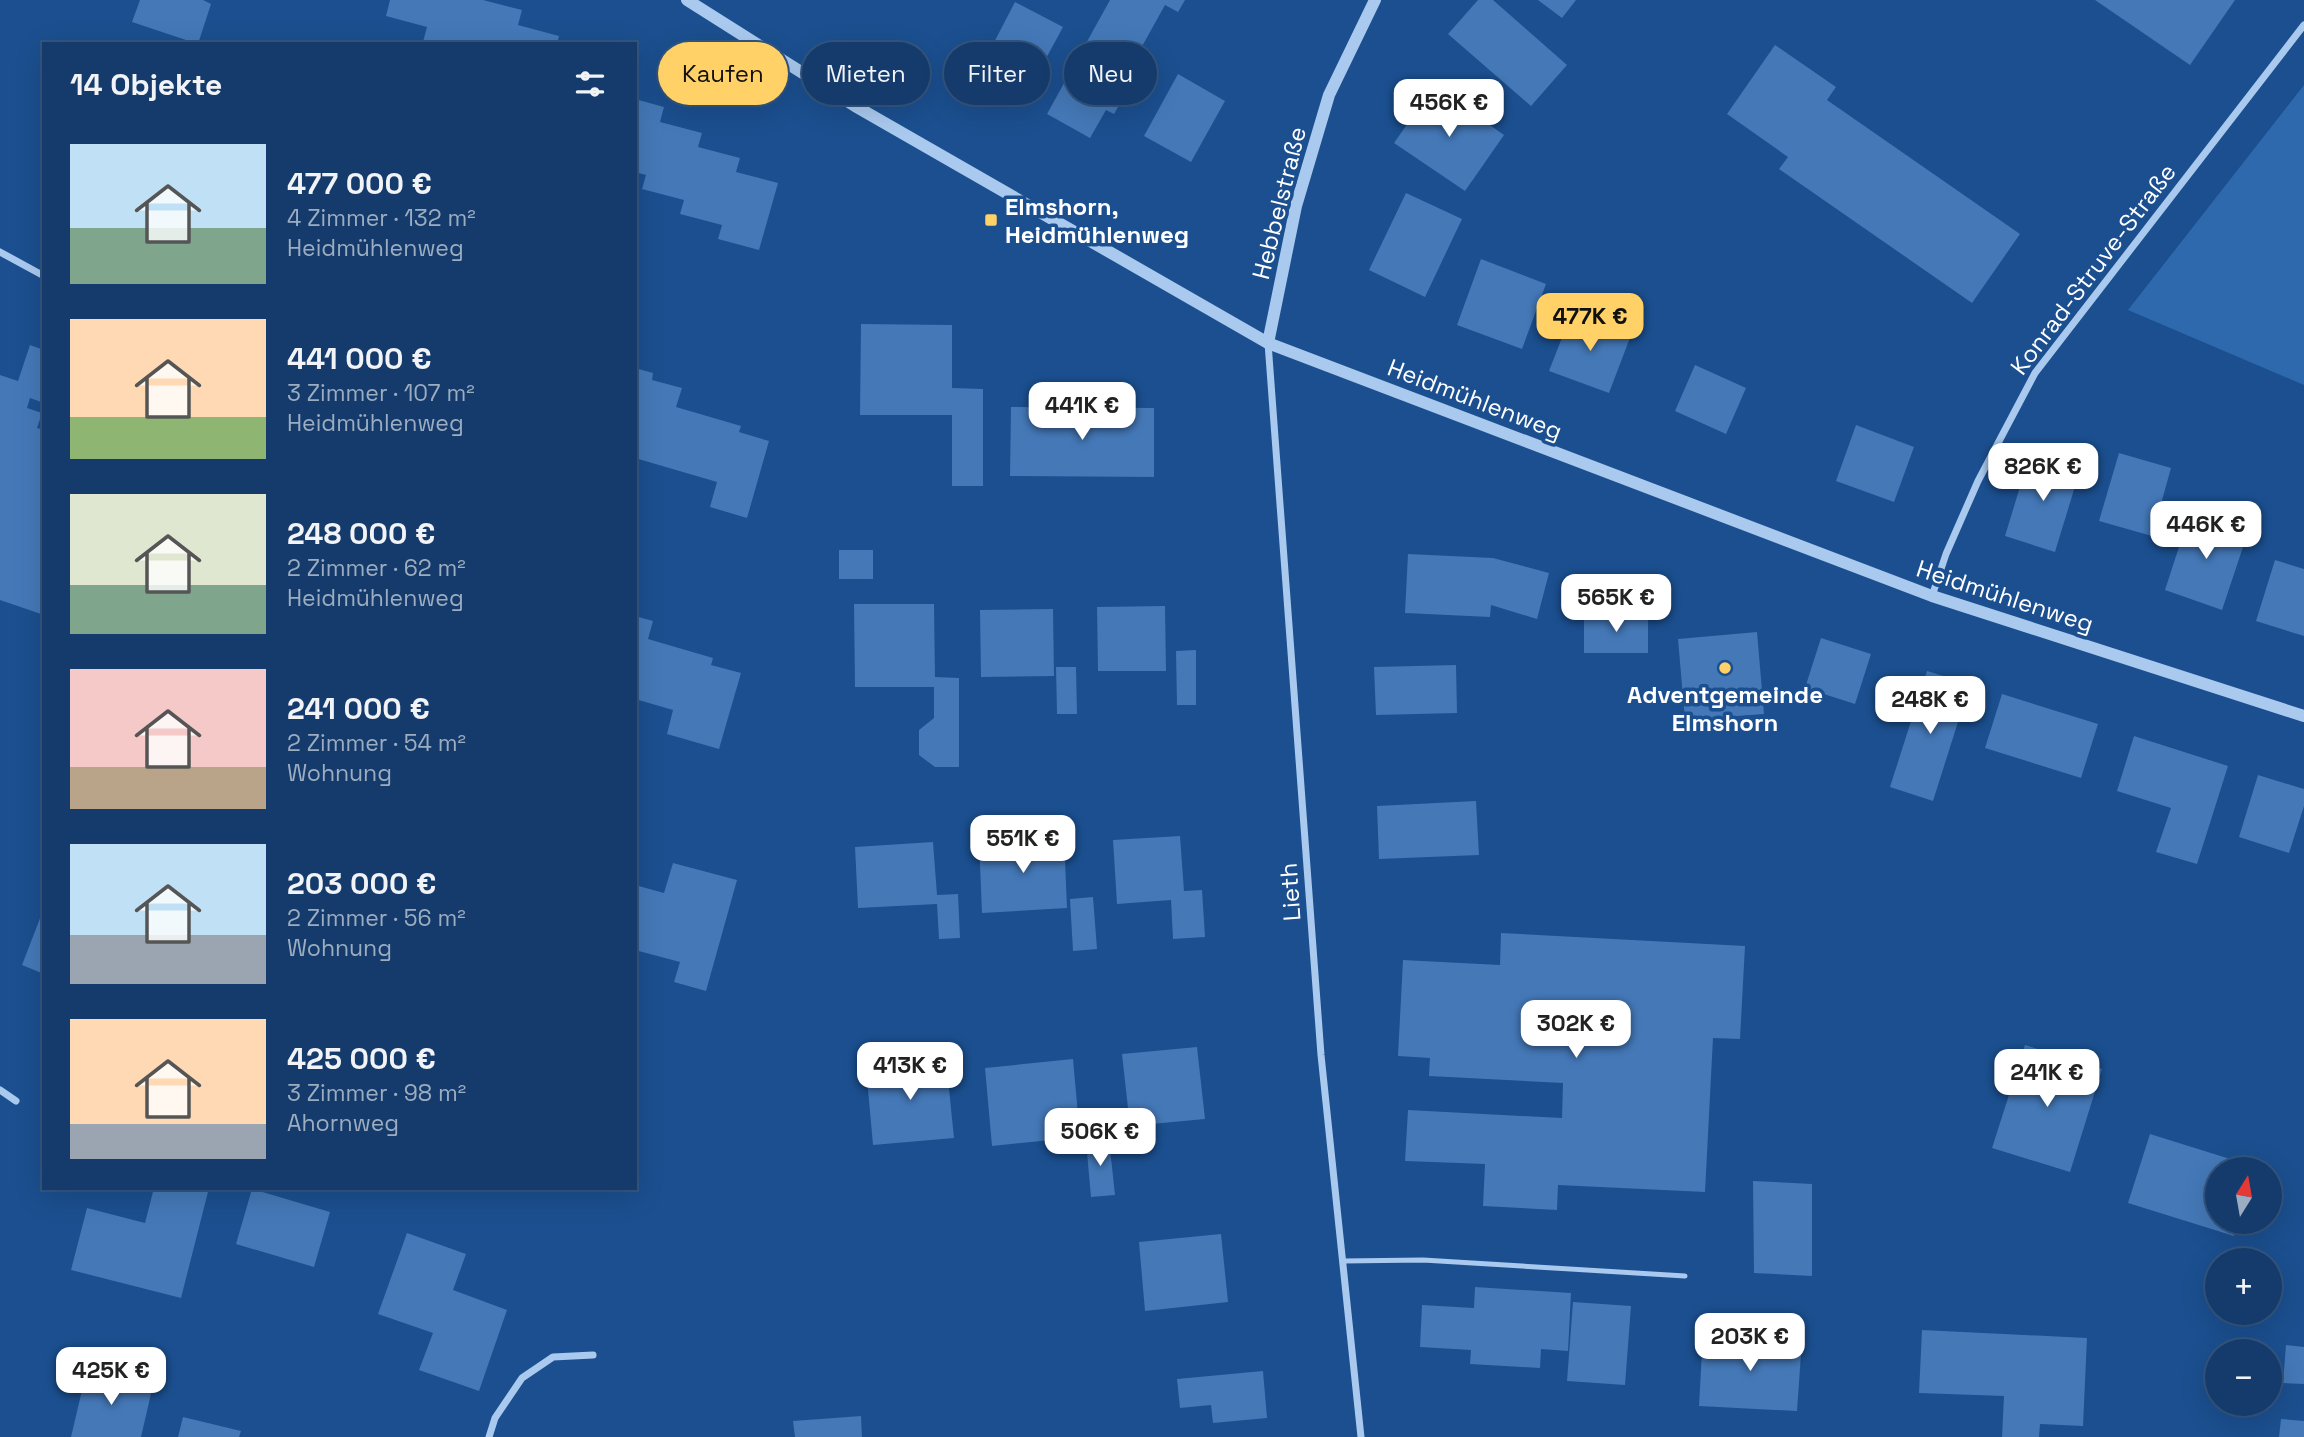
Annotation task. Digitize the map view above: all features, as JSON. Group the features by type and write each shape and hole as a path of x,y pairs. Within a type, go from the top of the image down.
{"street":[{"name":"Heidmühlenweg","path":"687,0 855,106 1268,343 1932,596 2304,716"},
{"name":"Hebbelstraße","path":"1268,343 1296,206 1329,95 1375,0"},
{"name":"Konrad-Struve-Straße","path":"1932,596 1946,554 1978,481 2035,373 2304,25"},
{"path":"0,252 42,275"},
{"name":"Lieth","path":"1268,343 1321,1055 1361,1437"},
{"path":"0,1090 16,1101"},
{"path":"489,1437 495,1418 522,1378 554,1357 593,1355"}],"lane":[{"path":"1343,1261 1423,1260 1685,1276"}],"shaded area":[{"path":"2304,85 2304,385 2128,310"}],"building":[{"path":"140,0 203,0 211,4 199,42 132,22"},
{"path":"390,0 483,0 522,10 518,25 559,36 558,42 423,42 427,27 386,16"},
{"path":"1110,0 1185,0 1178,12 1165,5 1144,42 1087,42"},
{"path":"1478,0 1493,0 1567,65 1531,106 1448,34"},
{"path":"1538,0 1576,0 1562,18"},
{"path":"2095,0 2235,0 2190,65"},
{"path":"1015,2 1063,27 1050,51 1050,42 994,42"},
{"path":"1775,45 1836,87 1827,100 2020,234 1972,303 1779,169 1788,157 1727,114"},
{"path":"1178,74 1225,101 1191,162 1144,136"},
{"path":"1064,83 1064,105 1119,105 1114,114 1106,110 1090,138 1047,114"},
{"path":"1434,86 1504,135 1465,191 1394,143"},
{"path":"637,100 664,107 660,122 702,133 698,147 740,158 736,172 778,183 759,250 718,239 722,225 680,214 684,200 642,189 646,175 637,173"},
{"path":"1406,193 1462,219 1425,297 1369,270"},
{"path":"1481,259 1546,284 1522,349 1457,325"},
{"path":"1572,312 1631,335 1609,393 1549,371"},
{"path":"861,324 952,325 952,388 983,389 983,486 952,486 952,415 860,415"},
{"path":"30,345 42,349 42,402 30,398 27,408 42,413 37,428 42,429 42,614 0,600 0,375 18,381"},
{"path":"1695,365 1746,388 1726,434 1675,411"},
{"path":"637,369 653,373 652,380 682,388 676,407 741,426 739,432 769,441 747,518 710,507 717,482 637,459"},
{"path":"1011,407 1154,408 1154,477 1010,476"},
{"path":"1856,425 1914,447 1894,502 1836,481"},
{"path":"2119,453 2171,468 2152,536 2099,521"},
{"path":"2030,454 2080,470 2055,552 2005,536"},
{"path":"2190,513 2248,532 2222,610 2165,590"},
{"path":"839,550 873,550 873,579 839,579"},
{"path":"1408,554 1493,558 1549,573 1537,619 1491,605 1490,617 1405,613"},
{"path":"2275,560 2304,569 2304,636 2256,621"},
{"path":"854,604 934,604 935,677 959,678 959,767 935,767 919,755 919,730 934,718 934,687 855,687"},
{"path":"1165,606 1166,671 1098,671 1097,607"},
{"path":"1053,609 1054,676 981,677 980,610"},
{"path":"1584,615 1648,615 1648,653 1584,653"},
{"path":"637,617 653,621 648,639 713,658 711,665 741,673 719,749 667,734 673,710 637,700"},
{"path":"1757,632 1764,714 1685,720 1678,639"},
{"path":"1821,638 1871,654 1855,704 1805,688"},
{"path":"1196,650 1196,705 1177,705 1176,651"},
{"path":"1456,665 1457,713 1376,715 1374,667"},
{"path":"1056,667 1076,667 1077,714 1057,714"},
{"path":"1927,671 1970,684 1933,801 1890,787"},
{"path":"2002,694 2098,724 2081,778 1985,748"},
{"path":"2134,736 2228,766 2197,864 2156,852 2171,808 2117,791"},
{"path":"2258,775 2304,789 2304,806 2289,853 2239,837"},
{"path":"1476,801 1479,855 1379,859 1377,806"},
{"path":"1180,836 1184,891 1202,890 1205,937 1173,939 1171,900 1117,904 1113,840"},
{"path":"1064,837 1067,908 982,913 979,841"},
{"path":"933,842 937,895 958,894 960,938 939,939 937,904 858,908 855,847"},
{"path":"673,863 737,880 706,991 674,982 680,962 637,951 637,886 664,893"},
{"path":"1093,897 1097,949 1073,951 1070,899"},
{"path":"42,913 42,973 22,965"},
{"path":"1501,933 1745,946 1740,1039 1713,1038 1705,1192 1558,1185 1557,1210 1483,1206 1485,1164 1405,1161 1408,1110 1562,1118 1563,1083 1429,1076 1430,1058 1398,1056 1403,960 1500,965"},
{"path":"2025,1045 2102,1069 2070,1172 1992,1148"},
{"path":"1197,1047 1205,1119 1130,1126 1122,1054"},
{"path":"946,1059 954,1138 873,1145 866,1067"},
{"path":"1073,1059 1080,1137 992,1146 985,1068"},
{"path":"2150,1134 2224,1157 2205,1157 2205,1227 2128,1203"},
{"path":"1109,1139 1115,1195 1091,1197 1086,1141"},
{"path":"1753,1181 1812,1184 1812,1276 1754,1273"},
{"path":"153,1190 208,1190 181,1298 71,1270 87,1208 145,1223"},
{"path":"252,1190 330,1212 314,1267 236,1244"},
{"path":"407,1233 466,1254 453,1290 507,1310 479,1391 419,1370 433,1333 378,1314"},
{"path":"1221,1234 1228,1302 1145,1311 1139,1242"},
{"path":"1475,1287 1571,1293 1568,1351 1541,1349 1540,1368 1470,1364 1471,1350 1420,1347 1422,1305 1474,1308"},
{"path":"1573,1302 1631,1306 1625,1385 1567,1381"},
{"path":"1922,1330 2087,1338 2083,1426 2040,1424 2039,1437 2002,1437 2004,1396 1919,1393"},
{"path":"1703,1334 1802,1340 1797,1411 1699,1406"},
{"path":"2286,1345 2304,1347 2304,1384 2283,1383"},
{"path":"87,1369 153,1385 141,1437 71,1437"},
{"path":"1263,1371 1267,1418 1213,1423 1211,1405 1180,1408 1177,1379"},
{"path":"861,1416 862,1437 795,1437 793,1421"},
{"path":"183,1417 241,1431 239,1437 178,1437"},
{"path":"2281,1419 2304,1421 2304,1437 2279,1437"}],"place":[{"name":"Elmshorn, Heidmühlenweg","path":"991,220"},
{"name":"Adventgemeinde Elmshorn","path":"1725,668"}]}
